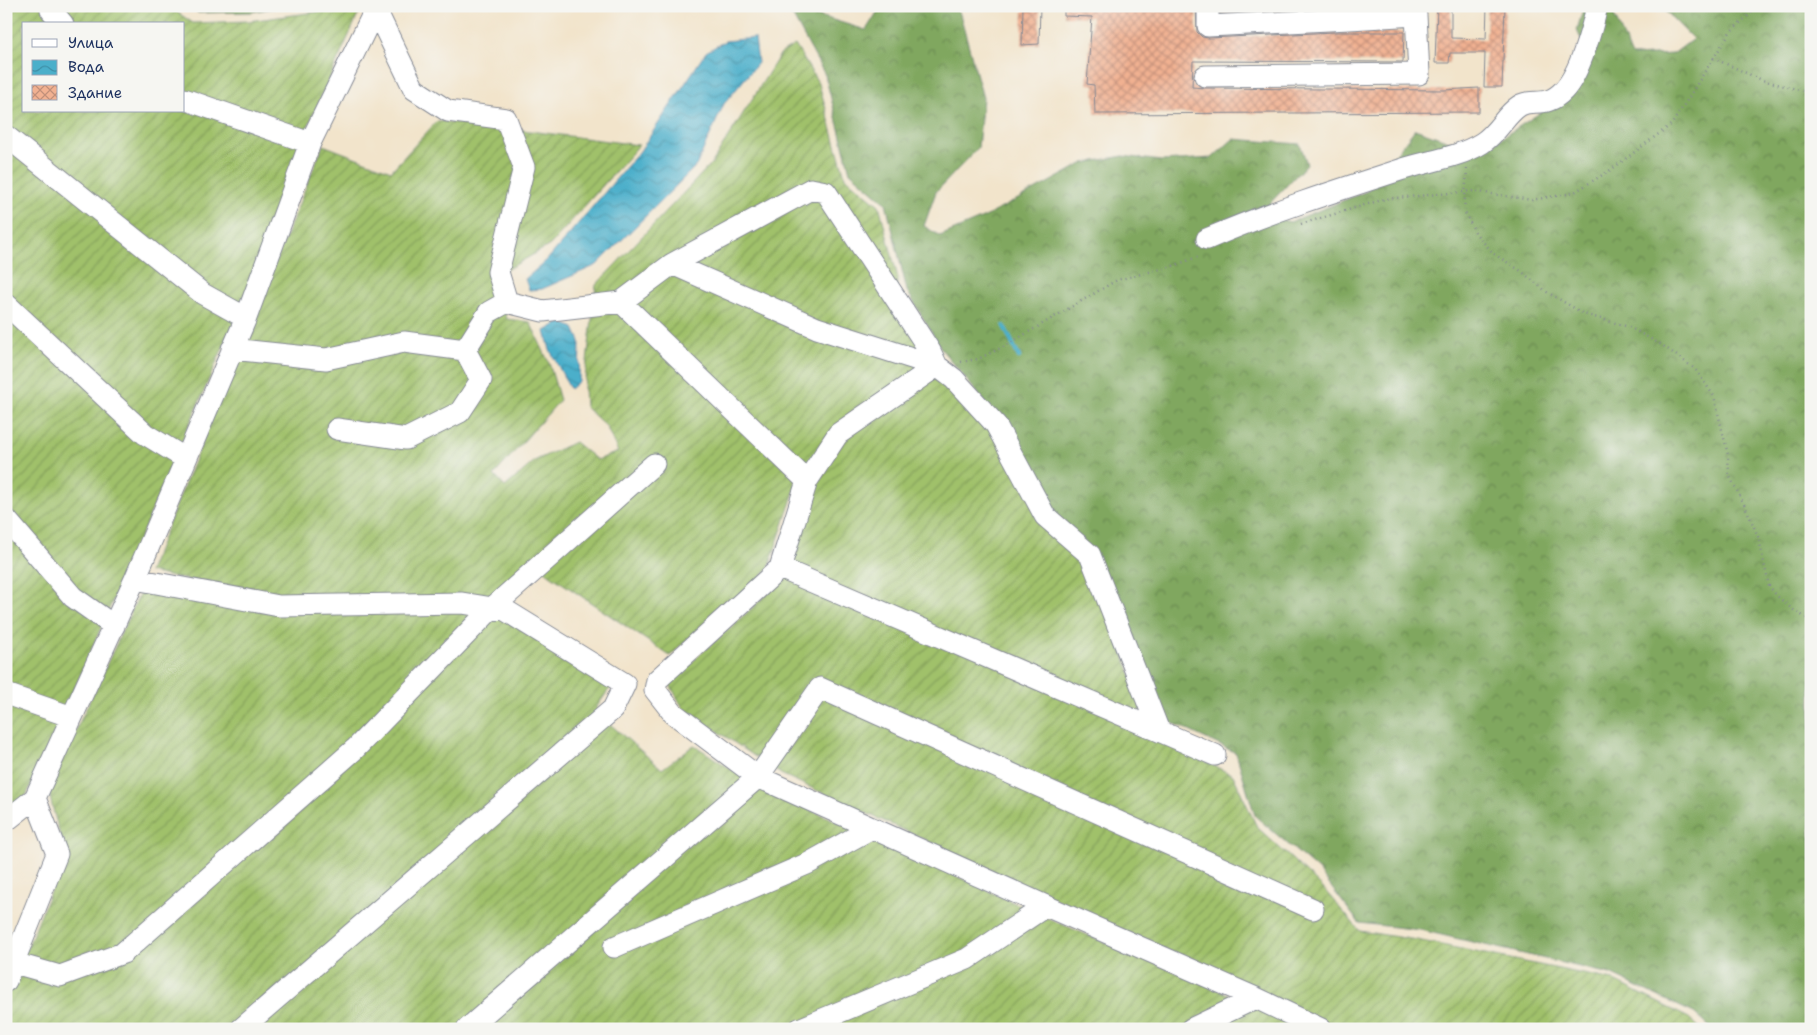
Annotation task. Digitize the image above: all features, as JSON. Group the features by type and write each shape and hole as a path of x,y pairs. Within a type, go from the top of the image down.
{"street":[{"path":"1205,76 1419,74 1416,15 1349,13 1254,15 1208,26 1208,6"},
{"path":"1204,248 1234,228 1403,169 1450,157 1481,144 1494,134 1514,110 1522,104 1547,102 1558,96 1566,88 1592,30 1597,6"},
{"path":"6,821 34,798 114,626 246,318 310,143 376,8"},
{"path":"376,8 414,89 448,111 506,120 524,167 498,272 507,302"},
{"path":"185,99 310,143"},
{"path":"6,136 203,294 246,318"},
{"path":"465,350 489,312 507,302 543,310 621,302 672,264 811,189 826,192 930,351 937,366"},
{"path":"672,264 817,328 937,366 954,379 996,425 1045,516 1090,555 1159,731"},
{"path":"621,302 807,480"},
{"path":"6,304 145,434 186,459"},
{"path":"232,349 326,360 404,342 465,350"},
{"path":"337,429 406,439 460,412 480,380 465,350"},
{"path":"937,366 838,434 807,480 780,568 657,680 655,690 673,713 758,777 1256,998 1321,1029"},
{"path":"34,798 57,854 10,972 60,976 123,952 355,749 492,608 654,464"},
{"path":"6,519 73,597 114,626"},
{"path":"780,568 1215,755"},
{"path":"135,579 279,606 462,603 505,610 625,684 613,709 241,1029"},
{"path":"467,1029 758,777 820,688 1313,909"},
{"path":"6,694 72,717"},
{"path":"614,947 809,863 872,828"},
{"path":"799,1029 966,959 1046,906"},
{"path":"1192,1029 1256,998"}],"path":[{"path":"1301,224 1385,199 1472,191 1532,200 1573,193 1612,169 1672,124 1730,32 1759,6"},
{"path":"1713,58 1762,80 1811,93"},
{"path":"1481,144 1471,155 1466,171 1464,210 1476,234 1494,254 1522,271 1547,292 1584,314 1629,326 1695,369 1714,396 1728,455 1729,476 1747,510 1759,539 1769,586 1792,609 1811,621"},
{"path":"937,366 978,359 1020,338 1117,280 1173,266 1204,248"}],"green space":[{"path":"6,6 168,6 193,23 248,21 362,6 305,133 241,306 26,796 6,811"},
{"path":"190,6 284,6 252,12 198,13"},
{"path":"787,6 866,30 881,6 955,6 960,14 983,98 978,148 936,192 924,226 940,236 985,217 1084,163 1123,156 1162,161 1212,158 1233,139 1300,144 1307,164 1260,214 1290,222 1367,191 1415,129 1480,152 1552,105 1590,61 1577,30 1584,6 1610,6 1632,56 1673,54 1693,39 1660,6 1811,6 1811,1029 1712,1029 1694,1013 1610,974 1420,930 1359,923 1318,870 1255,816 1236,753 1158,716 1047,511 1002,423 942,350 907,291 886,203 850,172 825,75"},
{"path":"795,45 819,84 845,177 879,205 898,278 892,305 922,350 914,372 796,486 768,570 670,656 550,575 534,562 489,602 273,597 149,572 323,145 391,171 437,121 639,145 550,245 492,278 507,319 530,322 549,363 560,400 494,475 505,487 536,460 575,442 597,460 618,452 606,426 585,407 584,387 596,285 712,163 781,53"},
{"path":"941,373 992,428 1086,559 1156,738 1233,775 1257,827 1321,886 1360,931 1417,940 1613,980 1689,1018 1701,1029 1339,1029 781,774 683,708 669,683 778,584 817,486 845,436"},
{"path":"141,591 461,610 502,616 612,685 596,708 611,725 662,769 694,745 757,786 1047,918 1261,1008 1304,1029 6,1029 6,1000 65,855 48,790"}],"water":[{"path":"755,38 758,63 724,104 696,166 597,265 542,289 529,290 525,279 547,260 640,151 706,52 725,41"},
{"path":"561,322 574,328 580,341 579,381 570,389 550,350 545,331"}],"building":[{"path":"1023,6 1040,6 1039,44 1022,45"},
{"path":"1064,6 1196,6 1197,32 1202,37 1209,38 1335,32 1404,32 1403,62 1193,61 1192,87 1444,90 1479,88 1479,112 1095,114 1094,85 1087,84 1092,17 1064,16"},
{"path":"1220,6 1335,6 1220,13"},
{"path":"1437,6 1451,6 1451,38 1486,39 1487,6 1505,6 1502,87 1484,87 1485,53 1450,53 1449,63 1435,63"}],"waterway":[{"path":"1004,326 1019,357"}]}
